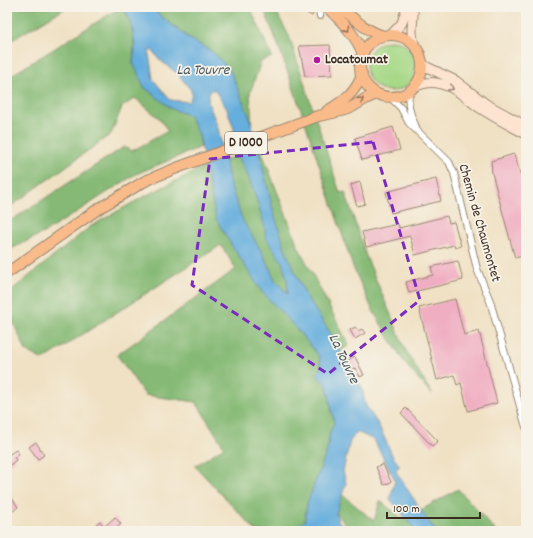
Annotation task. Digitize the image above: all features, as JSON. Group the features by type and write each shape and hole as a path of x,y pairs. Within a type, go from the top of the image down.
{"main road":[{"path":"327,7 347,28 358,43 363,54"},
{"path":"340,7 366,29 376,34 401,37 409,41 415,47"},
{"path":"407,7 402,23 388,35 371,42 363,54 361,64 362,74 368,86 378,94 390,96 401,95 412,88 426,83 442,84 460,94 481,109 526,134"},
{"path":"412,88 419,80 422,63 412,38 411,30 413,7"},
{"path":"422,63 456,81 486,104 526,126"},
{"name":"D 1000","path":"318,116 341,103 354,91 362,74"},
{"name":"D 1000","path":"7,273 98,209 145,181 318,116 350,108 367,97 378,94"},
{"name":"D 1000","path":"7,280 68,231"}],"street":[{"path":"317,7 320,16"},
{"name":"Chemin de Chaumontet","path":"412,88 408,105 412,120 418,130"},
{"name":"Chemin de Chaumontet","path":"390,96 401,108 409,123 418,130 449,162 454,173 477,268 490,301 526,427"}],"highlighted area":[{"path":"373,142 420,300 328,374 192,285 210,159"}],"green space":[{"path":"7,7 67,7 7,43"},
{"path":"123,7 132,28 134,41 133,63 172,109 189,115 199,135 201,147 136,174 47,231 7,251 7,223 124,147 132,151 168,131 160,119 135,98 122,107 111,134 7,209 7,78"},
{"path":"153,7 250,7 272,57 261,61 250,93 252,126 244,106 213,52 190,39 157,13"},
{"path":"263,7 274,7 289,36 340,193 345,192 366,256 406,351 432,394 406,365 373,311 353,267 300,107"},
{"path":"386,41 396,41 409,48 416,61 416,71 409,84 396,91 386,91 377,87 370,80 366,71 366,61 370,52 377,45"},
{"path":"260,147 298,246 349,345 336,354 333,487 374,521 380,501 404,520 458,489 496,531 350,531 331,505 288,531 256,531 195,466 224,447 196,402 145,395 117,355 236,269 221,245 43,360 26,351 7,308 7,294 91,226 143,197 200,169"}],"water":[{"name":"La Touvre","path":"123,7 153,7 157,13 190,39 213,52 230,70 249,116 273,210 287,254 306,296 331,334 362,387 365,404 379,426 393,457 400,466 395,470 436,531 416,531 390,499 395,480 374,440 357,432 350,441 343,471 346,483 336,513 338,521 350,531 311,531 309,528 306,529 304,527 307,503 327,451 330,432 334,423 327,386 316,374 321,367 319,356 294,326 262,292 216,219 199,135 189,115 172,109 144,87 133,63 135,46 131,22","holes":["151,49 161,61 177,73 191,90 192,94 189,102 170,100 153,79 149,54","214,89 227,109 234,129 237,154 248,176 259,207 266,238 282,262 287,280 288,294 275,280 263,254 243,221 231,188 218,128 208,102 209,92"]}],"building":[{"path":"296,7 309,7 314,11 312,16"},
{"name":"Locatoumat","path":"330,45 332,75 305,76 299,46"},
{"path":"393,127 400,150 362,160 355,138"},
{"path":"514,154 521,176 526,175 526,255 515,258 492,173 491,161"},
{"path":"436,179 441,201 391,213 386,192"},
{"path":"360,182 365,204 357,206 351,185"},
{"path":"447,216 449,223 454,222 461,246 455,248 454,245 415,255 410,236 366,247 362,232 398,224 399,228"},
{"path":"458,261 463,280 409,293 406,282 433,275 431,267"},
{"path":"455,299 464,335 479,331 497,403 468,411 461,383 457,385 454,375 437,380 419,308"},
{"path":"355,327 358,331 362,329 365,333 355,339 350,330"},
{"path":"355,357 364,375 360,377 355,368 352,370 347,361"},
{"path":"406,408 438,441 432,446 401,413"},
{"path":"36,442 44,455 38,459 29,447"},
{"path":"16,450 19,454 14,457 16,460 10,465 7,460 7,456"},
{"path":"383,464 391,482 384,485 376,467"},
{"path":"7,491 18,507 12,512 7,505"},
{"path":"115,517 121,524 113,531 99,531 95,525 100,521 104,527"}],"waterway":[{"path":"287,531 306,522"}],"place":[{"name":"Locatoumat","path":"317,60"}]}
